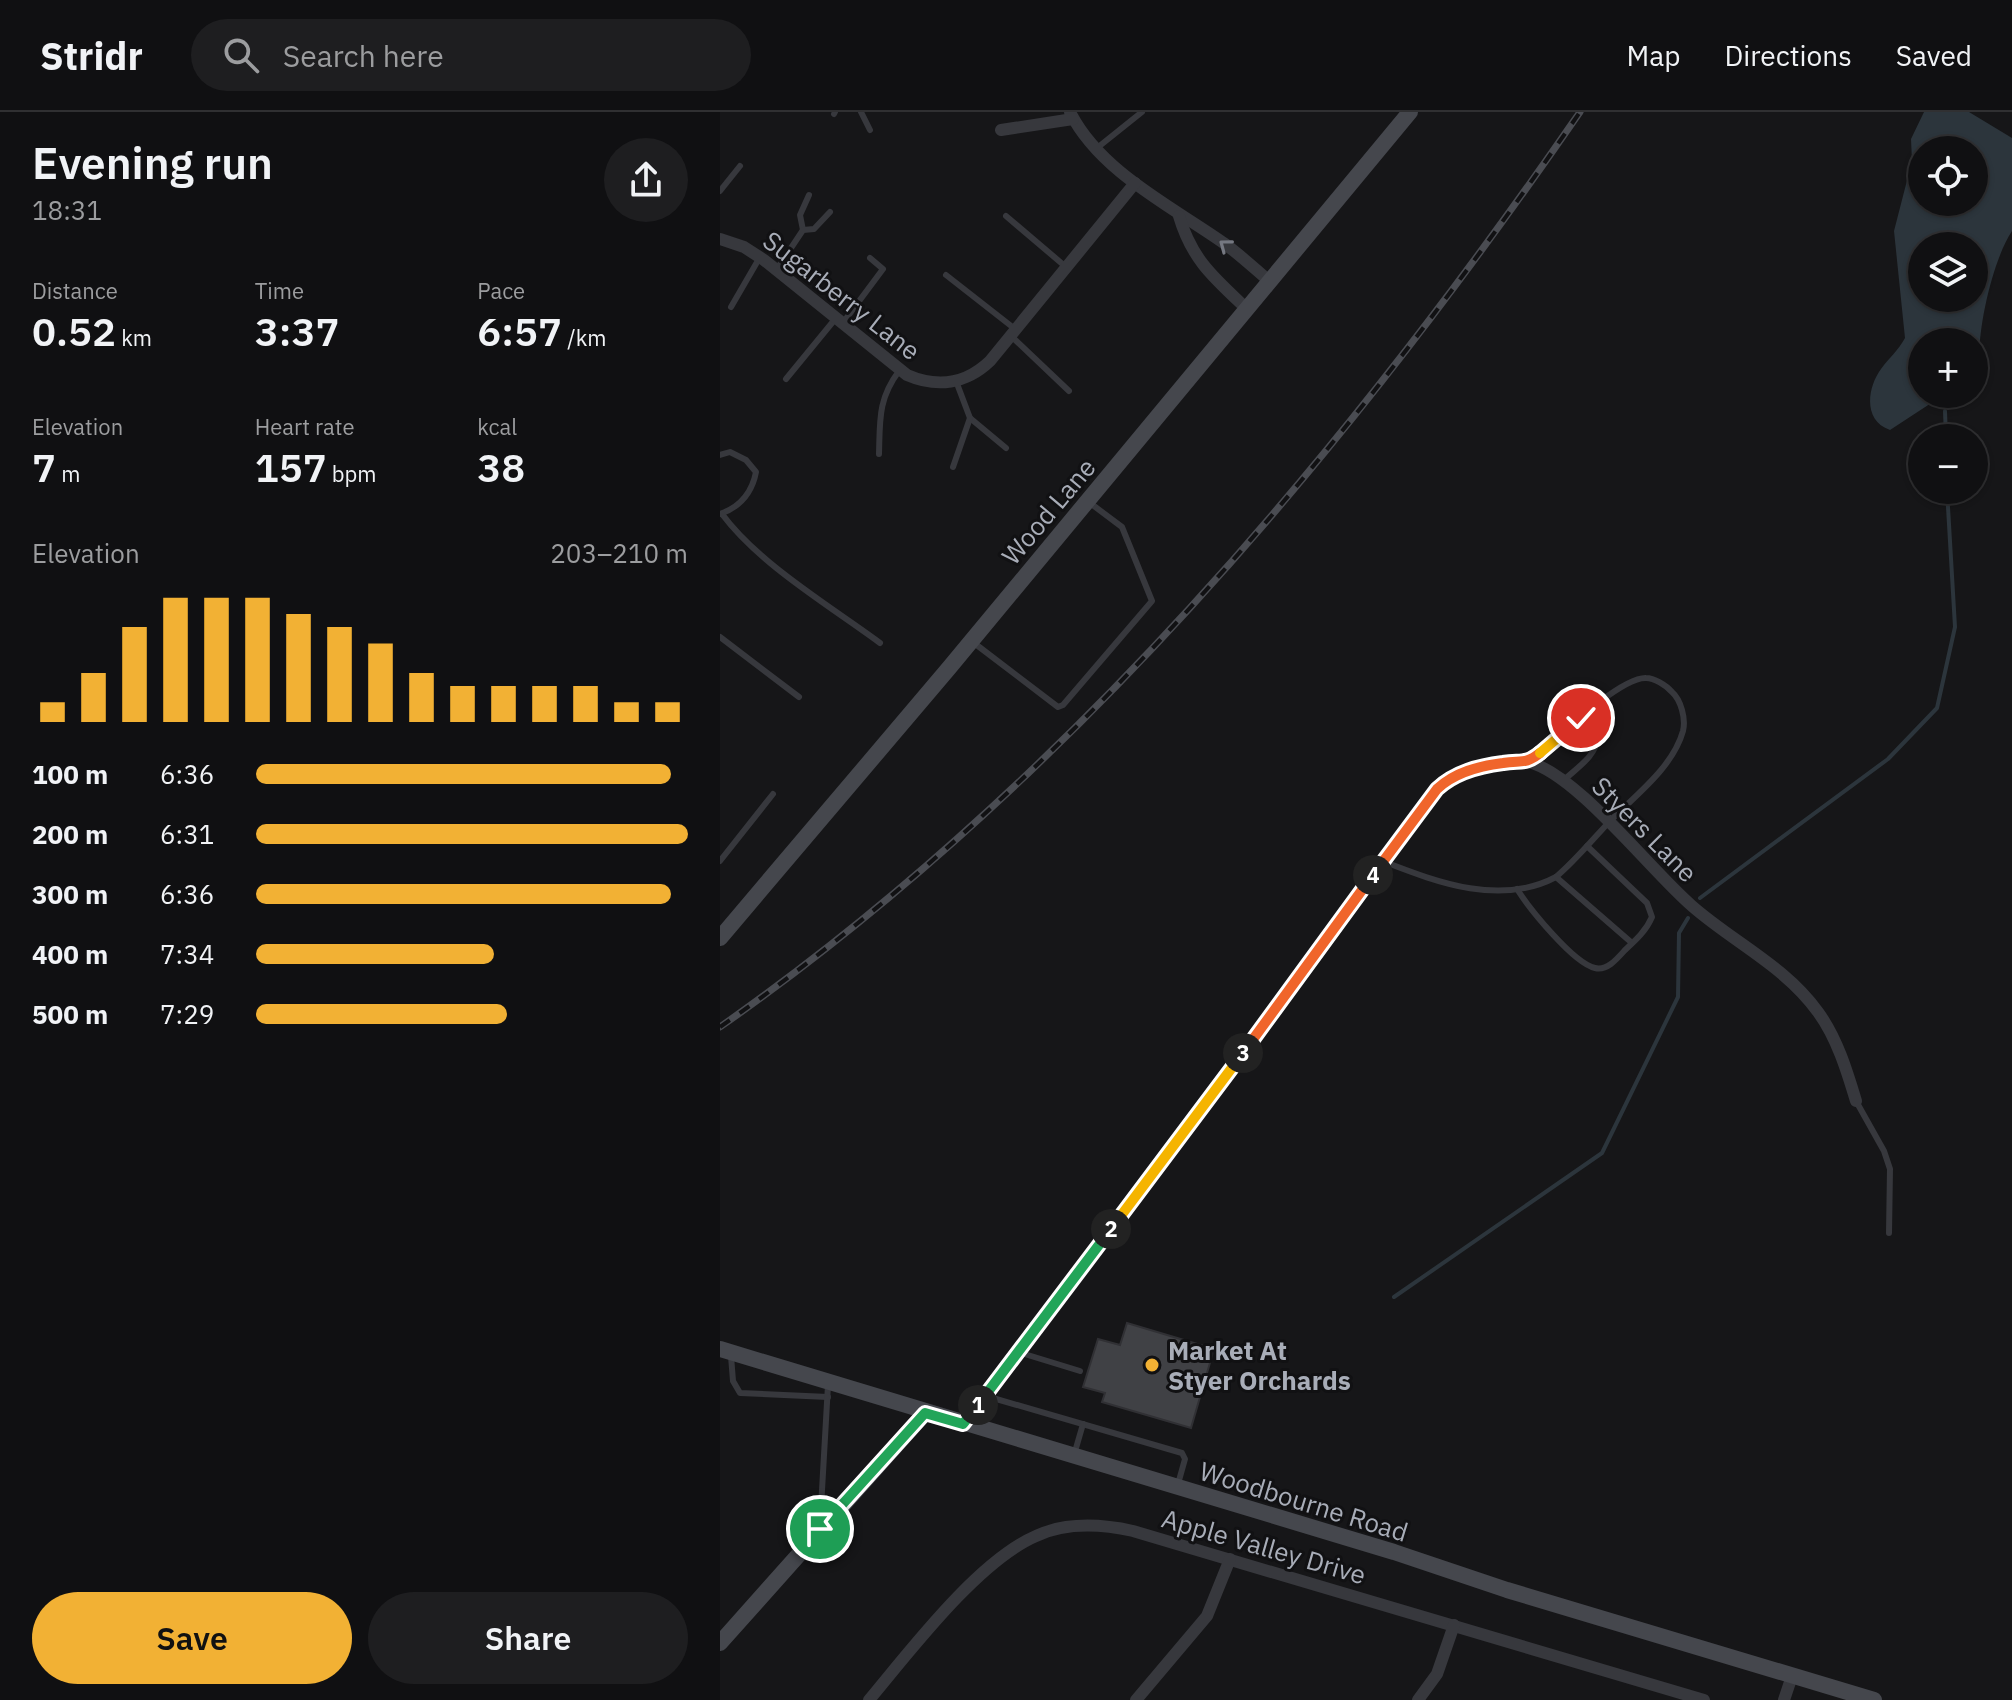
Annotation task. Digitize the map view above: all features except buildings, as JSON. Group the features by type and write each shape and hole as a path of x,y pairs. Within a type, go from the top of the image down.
{"street":[{"name":"Wood Lane","path":"720,938 1410,112"},
{"path":"1001,130 1072,116 1097,148 1135,183 1179,216 1228,246 1268,280"},
{"path":"956,381 982,368 1135,183"},
{"path":"1179,216 1195,257 1247,309"},
{"name":"Sugarberry Lane","path":"720,239 744,247 777,269 900,370 921,381 956,381"},
{"path":"963,1424 1446,780 1470,769 1529,762"},
{"name":"Styers Lane","path":"1529,762 1564,780 1690,905 1764,959 1808,999 1833,1038 1856,1101"},
{"name":"Woodbourne Road","path":"725,1351 828,1390 963,1424 1394,1552 1507,1590 1874,1700"},
{"path":"720,1643 925,1413"},
{"name":"Apple Valley Drive","path":"869,1700 968,1587 999,1558 1038,1535 1075,1527 1109,1526 1704,1700"},
{"path":"1136,1700 1207,1616 1230,1559"},
{"path":"1418,1700 1437,1674 1454,1625"},
{"path":"1784,1700 1792,1676"}],"lane":[{"path":"861,112 870,130"},
{"path":"1097,148 1142,112"},
{"path":"720,191 740,166"},
{"path":"777,269 803,230 800,215 809,195"},
{"path":"803,230 814,229 830,212"},
{"path":"1006,216 1066,267"},
{"path":"731,307 760,257"},
{"path":"786,379 883,269 870,258"},
{"path":"946,275 1013,332 1069,391"},
{"path":"879,454 880,410 887,388 900,370"},
{"path":"956,381 970,418 1006,448"},
{"path":"953,467 970,418"},
{"path":"720,455 730,452 746,460 756,472 750,493 721,514 735,531 769,561 880,643"},
{"path":"971,641 1058,707 1063,705 1152,601 1122,527 1088,501"},
{"path":"720,637 799,697"},
{"path":"1383,861 1436,881 1493,892 1537,887 1556,877 1652,780 1677,745 1684,729 1684,717 1674,693 1648,678 1637,679 1617,688 1529,762"},
{"path":"1564,780 1594,752 1597,744 1598,737 1581,718"},
{"path":"720,861 773,794"},
{"path":"1517,889 1531,913 1581,961 1596,969 1609,966 1647,928 1652,917 1647,903 1587,846"},
{"path":"1556,877 1632,943"},
{"path":"1856,1101 1884,1151 1890,1169 1889,1233"},
{"path":"725,1351 733,1381 740,1393 828,1390 820,1529"},
{"path":"1018,1352 1080,1371"},
{"path":"985,1396 1182,1453 1185,1459 1177,1488"},
{"path":"1073,1457 1083,1424"}],"shaded area":[{"path":"1924,112 1969,112 2012,138 2012,231 1998,261 1988,296 1988,232 1908,232 1908,312 1985,312 1982,328 1908,328 1908,408 1924,408 1890,430 1875,419 1870,403 1876,377 1905,338 1894,231 1908,177 1908,216 1988,216 1988,136 1912,136"}],"waterway":[{"path":"1945,411 1945,424"},
{"path":"1700,898 1888,759 1937,708 1955,627 1948,504"},
{"path":"1394,1297 1602,1153 1678,997 1679,933 1688,918"}],"railway":[{"path":"720,1027 846,933 966,831 1080,722 1190,608 1294,489 1394,366 1580,112"}],"place":[{"name":"Market At Styer Orchards","path":"1152,1365"}],"route":[{"path":"820,1529 925,1413 963,1424 1314,959 1437,789 1446,780 1470,769 1529,762 1581,718"}]}
